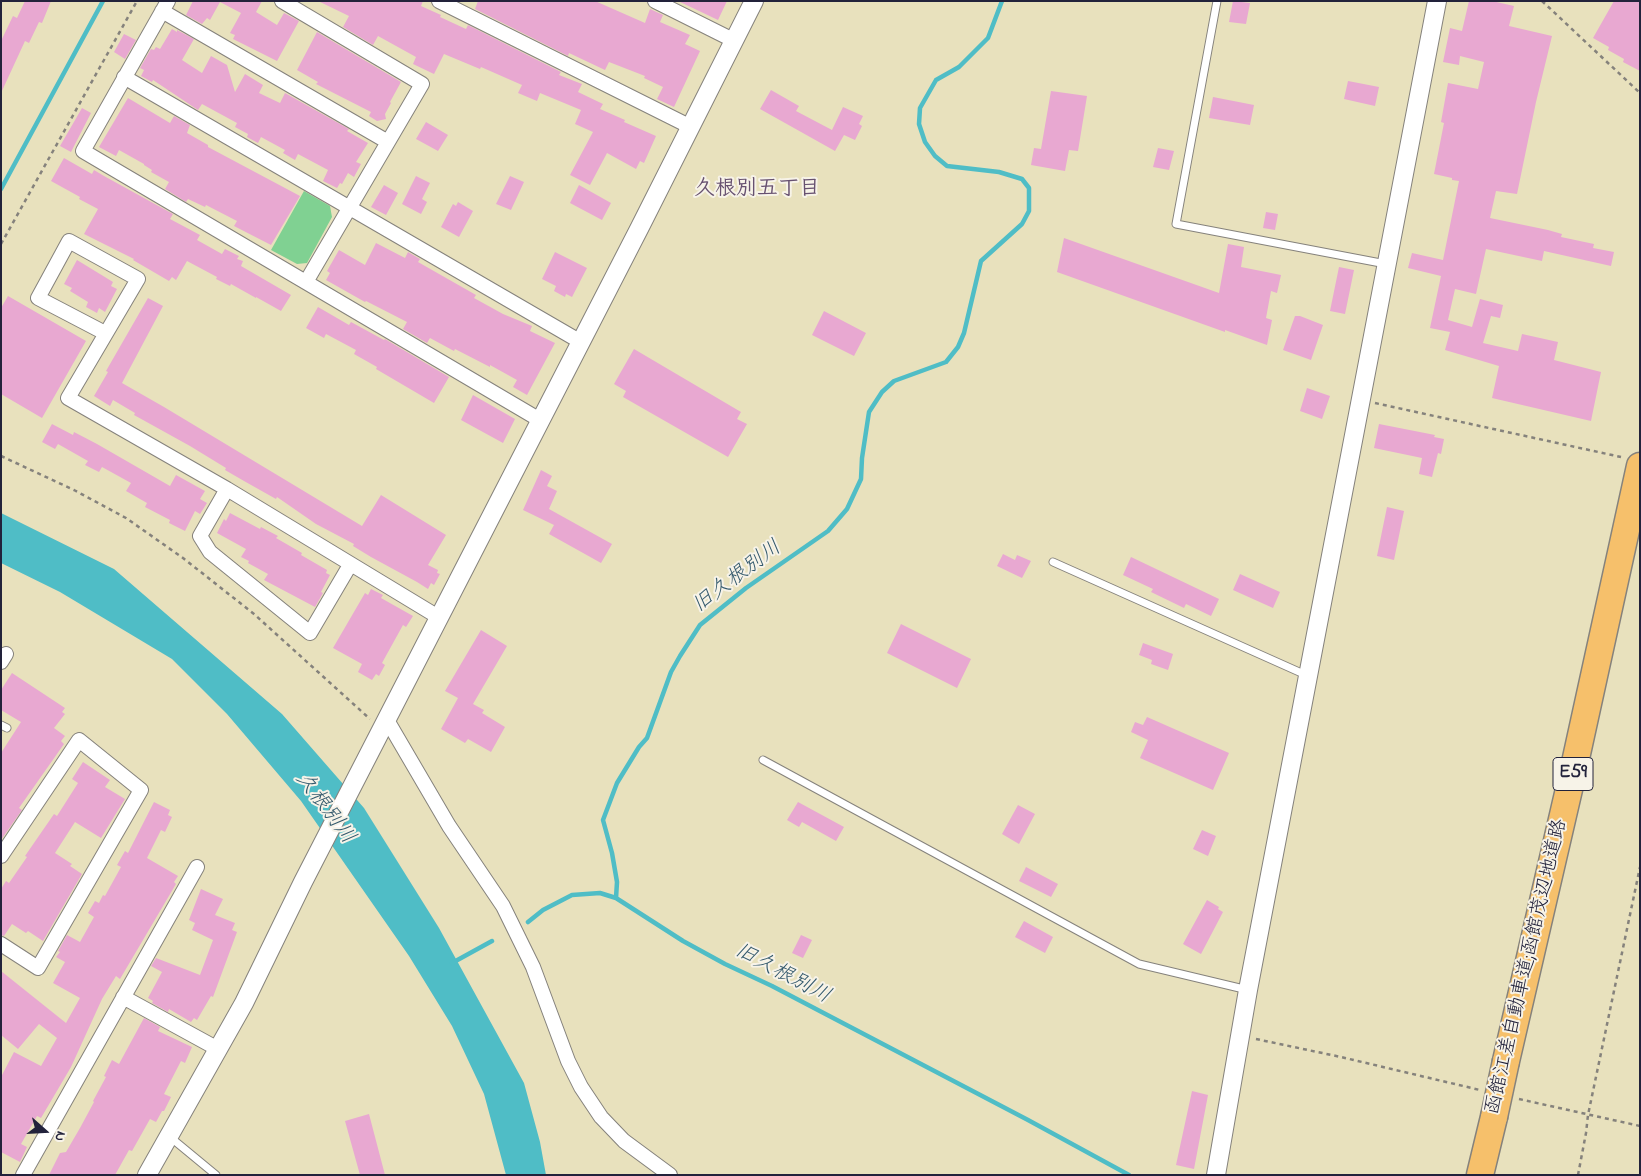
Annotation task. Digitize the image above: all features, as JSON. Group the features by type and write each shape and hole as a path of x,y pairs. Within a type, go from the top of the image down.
{"highway":[{"name":"函館江差自動車道;函館茂辺地道路","path":"1480,1175 1573,772 1632,470"}],"street":[{"path":"282,1 422,84 306,282"},
{"path":"439,1 462,6 691,127"},
{"path":"655,1 735,41"},
{"path":"147,1175 244,1002 303,882 374,746 381,722 440,618 754,1"},
{"path":"1216,1175 1248,990 1438,1"},
{"path":"388,142 165,6 83,151 540,420"},
{"path":"124,77 581,342"},
{"path":"105,333 38,298 69,240 138,279 68,398 227,489 440,618"},
{"path":"227,489 200,536 210,552 310,633 350,565"},
{"path":"381,722 503,906 534,967 568,1061 581,1088 601,1118 624,1141 670,1175"},
{"path":"1,856 79,740 141,790 38,968 1,944"},
{"path":"23,1175 197,866"},
{"path":"123,997 218,1049"}],"lane":[{"path":"1217,1 1176,224 1387,264"},
{"path":"1054,562 1308,676"},
{"path":"763,760 1138,964 1248,990"},
{"path":"169,1136 216,1175"}],"path":[{"path":"1,244 137,1"},
{"path":"1542,1 1640,93"},
{"path":"1360,400 1632,470"},
{"path":"1,456 74,490 126,518 183,558 254,614 381,722"},
{"path":"1578,1175 1588,1115 1640,867"},
{"path":"1240,1035 1485,1091"},
{"path":"1513,1098 1640,1126"}],"green space":[{"path":"304,191 330,206 332,217 307,263 297,264 271,250"}],"water":[{"name":"久根別川","path":"1,513 114,569 282,714 364,808 439,928 524,1083 540,1142 546,1175 506,1175 484,1094 452,1026 409,956 301,801 227,714 172,659 60,592 1,563"}],"building":[{"path":"25,1 51,1 42,23 39,22 29,43 25,41 1,93 1,41 13,16 17,18"},
{"path":"193,1 262,1 256,12 277,25 284,13 299,21 277,61 233,39 235,35 230,33 241,13 220,2 210,20 207,18 202,24 186,15"},
{"path":"318,1 423,1 421,6 441,15 440,17 466,29 468,25 561,72 559,75 582,84 578,92 603,104 600,109 656,136 644,163 640,161 636,169 607,153 590,185 570,175 593,132 575,124 581,110 540,93 537,101 518,93 522,85 481,67 480,69 444,54 434,74 413,64 416,57 378,36 373,45 343,27 349,16"},
{"path":"478,1 595,1 645,23 650,9 663,15 660,22 690,35 685,44 700,51 674,107 657,99 663,87 644,78 645,76 609,62 605,70 569,53 568,56 475,9"},
{"path":"678,1 727,1 718,20"},
{"path":"1233,1 1250,3 1246,24 1229,22"},
{"path":"1469,1 1492,1 1514,6 1509,26 1552,36 1517,194 1496,191 1490,218 1548,230 1562,234 1561,237 1594,244 1593,248 1614,252 1611,266 1544,251 1542,261 1486,249 1476,294 1455,289 1448,320 1472,327 1480,299 1503,305 1500,318 1491,316 1483,343 1518,351 1522,334 1558,342 1554,360 1601,372 1591,421 1492,398 1499,366 1445,350 1450,332 1430,328 1441,276 1408,268 1412,253 1443,260 1459,181 1434,174 1444,123 1441,122 1448,83 1478,89 1484,62 1460,56 1459,65 1443,62 1450,28 1462,31"},
{"path":"1614,1 1640,1 1640,71 1623,62 1624,59 1608,50 1609,47 1593,38"},
{"path":"172,29 194,39 182,60 202,73 211,56 227,65 235,92 245,74 263,85 259,93 280,103 285,93 349,129 347,131 368,143 356,162 361,164 354,177 348,173 342,184 340,183 337,188 323,181 328,170 298,154 295,160 283,153 285,150 261,137 258,143 247,137 248,134 235,127 237,123 202,104 198,110 153,80 152,82 141,76 144,70 140,68 151,49 154,50 156,47 160,49"},
{"path":"317,32 401,82 385,114 386,119 377,121 369,116 371,112 316,84 318,82 297,70"},
{"path":"124,34 136,40 125,59 114,52"},
{"path":"1348,81 1379,87 1375,106 1344,99"},
{"path":"771,90 799,106 796,111 832,130 843,107 863,116 859,124 862,126 855,140 844,135 835,151 760,109"},
{"path":"1051,91 1087,96 1078,151 1069,150 1065,171 1031,165 1034,148 1041,149"},
{"path":"1213,97 1254,105 1250,125 1209,118"},
{"path":"128,98 170,123 174,116 190,125 187,133 208,145 208,147 300,196 271,245 234,226 237,221 206,205 205,207 188,199 186,202 165,189 169,182 151,172 152,170 144,164 119,150 116,156 99,147"},
{"path":"82,108 91,113 71,152 60,146"},
{"path":"426,122 448,135 438,151 416,139"},
{"path":"1158,148 1174,151 1169,170 1153,167"},
{"path":"64,158 92,174 94,170 173,214 170,219 200,235 197,240 222,254 225,249 239,256 237,259 243,261 241,266 291,295 281,311 231,284 230,286 216,279 217,277 187,261 176,280 172,277 169,281 134,259 84,234 98,209 51,181"},
{"path":"416,176 430,183 422,199 427,202 421,214 402,204"},
{"path":"510,176 524,182 511,210 496,204"},
{"path":"384,185 398,193 386,215 371,207"},
{"path":"579,185 611,203 602,220 570,203"},
{"path":"458,202 473,211 459,237 441,227 453,204 456,206"},
{"path":"1266,212 1278,214 1275,230 1263,228"},
{"path":"1064,238 1219,293 1228,244 1244,247 1241,267 1281,275 1277,293 1271,291 1266,318 1272,320 1267,345 1225,330 1225,332 1057,272"},
{"path":"376,243 405,258 408,252 420,259 418,262 476,295 474,298 503,314 532,326 530,331 555,343 527,395 513,387 517,380 490,365 490,367 455,349 454,351 430,338 427,343 403,329 407,322 365,302 326,280 330,273 327,271 339,250 365,265"},
{"path":"555,252 587,268 572,297 566,294 565,297 554,291 556,286 542,279"},
{"path":"77,260 113,282 111,286 117,289 105,312 99,308 97,313 86,307 88,302 70,291 72,288 64,284"},
{"path":"1339,267 1354,270 1345,314 1330,311"},
{"path":"8,296 86,341 42,418 1,394 1,308"},
{"path":"148,298 163,306 122,383 362,526 381,495 446,535 428,565 438,570 437,573 440,574 434,585 431,583 428,589 371,557 353,546 354,544 316,524 277,497 276,499 225,470 226,468 134,415 135,413 113,400 110,406 94,396 108,372 106,371"},
{"path":"318,307 349,325 351,322 385,339 449,377 434,403 376,369 377,367 354,354 356,350 326,334 324,338 306,328"},
{"path":"824,311 866,333 854,356 812,335"},
{"path":"1295,316 1300,316 1323,325 1311,360 1283,350"},
{"path":"634,349 741,412 737,419 747,424 728,457 623,397 626,391 614,384"},
{"path":"1307,388 1330,396 1322,419 1300,411"},
{"path":"473,395 515,419 503,443 461,420"},
{"path":"52,424 73,435 74,432 97,444 170,486 176,475 205,491 200,499 207,503 200,514 195,511 185,531 169,523 170,520 145,507 147,503 126,491 131,483 102,467 99,472 85,465 88,461 58,444 55,449 42,442"},
{"path":"1379,424 1435,435 1434,437 1444,439 1441,454 1438,453 1432,477 1419,474 1422,458 1374,448"},
{"path":"541,470 552,476 547,486 557,491 549,509 612,544 601,563 549,534 554,525 523,510"},
{"path":"1387,507 1404,511 1394,560 1377,556"},
{"path":"230,513 278,536 276,538 327,570 326,573 330,575 315,607 264,580 268,574 241,557 246,549 217,533 224,519 226,521"},
{"path":"1003,554 1015,560 1017,555 1031,561 1022,578 997,566"},
{"path":"1131,557 1219,599 1211,616 1186,604 1184,608 1151,592 1153,589 1123,575"},
{"path":"1240,574 1280,592 1273,608 1233,590"},
{"path":"371,589 383,595 381,598 413,616 406,627 403,625 382,663 385,665 379,676 376,674 372,680 358,672 362,664 333,648 365,593 368,595"},
{"path":"901,624 971,659 957,688 887,653"},
{"path":"481,630 507,646 473,704 484,710 482,713 505,727 491,752 468,739 465,743 441,729 458,698 445,691"},
{"path":"1143,643 1173,654 1168,670 1151,664 1152,660 1139,655"},
{"path":"12,673 65,708 62,712 65,714 54,728 65,736 61,741 64,744 19,808 22,810 1,840 1,753 21,722 1,710 1,690"},
{"path":"1147,717 1229,753 1213,790 1140,758 1148,740 1131,732 1135,722 1143,725"},
{"path":"83,762 110,780 105,787 125,799 101,838 75,822 55,853 72,864 70,866 82,874 43,941 28,931 26,933 12,924 4,936 1,935 1,889 6,881 9,883 54,814 57,816 78,783 72,779"},
{"path":"154,802 170,810 168,815 172,817 165,832 161,830 147,858 178,876 174,882 176,884 120,979 116,976 102,999 71,1067 41,1118 37,1116 21,1144 27,1147 20,1162 1,1152 1,1077 14,1052 41,1066 57,1038 39,1024 18,1049 1,1035 1,971 66,1023 80,998 53,983 65,962 56,957 60,952 58,951 67,935 80,942 94,917 88,913 95,901 99,903 103,895 105,896 121,867 117,865 125,851 128,853"},
{"path":"798,802 844,827 836,841 802,822 799,827 787,820"},
{"path":"1018,805 1035,814 1019,844 1002,834"},
{"path":"1202,830 1216,836 1208,856 1193,849"},
{"path":"1026,867 1058,884 1051,897 1019,881"},
{"path":"201,889 223,899 215,915 235,923 232,930 237,932 213,997 211,996 197,1020 194,1018 191,1022 169,1009 168,1012 152,1003 153,1001 148,998 162,972 151,966 156,958 200,975 213,940 192,930 195,923 189,920"},
{"path":"1207,900 1219,907 1218,909 1223,912 1201,954 1183,944"},
{"path":"1024,921 1053,937 1045,953 1015,937"},
{"path":"801,935 812,940 803,958 792,953"},
{"path":"144,1018 160,1027 158,1031 192,1047 185,1063 181,1061 164,1094 171,1097 164,1111 162,1111 156,1122 150,1119 132,1151 129,1150 115,1175 49,1175 60,1153 66,1152 80,1128 106,1077 104,1076 112,1060 119,1064"},
{"path":"1192,1091 1208,1095 1194,1169 1176,1165"},
{"path":"369,1114 385,1175 360,1175 345,1121"}],"waterway":[{"path":"1,189 103,1"},
{"name":"旧久根別川","path":"1002,1 988,38 959,67 936,80 920,108 919,124 925,142 935,156 947,166 999,172 1022,179 1029,188 1029,211 1022,224 981,261 964,333 958,347 946,362 894,381 882,392 869,412 861,479 847,509 828,531 746,588 700,625 671,672 647,738 639,747 617,783 603,820 612,853 617,882 616,898 683,941 725,964 772,986 1129,1175"},
{"path":"528,922 543,910 572,895 600,893 616,898"},
{"path":"452,963 492,941"}],"district":[{"name":"久根別五丁目","path":"757,191"}]}
